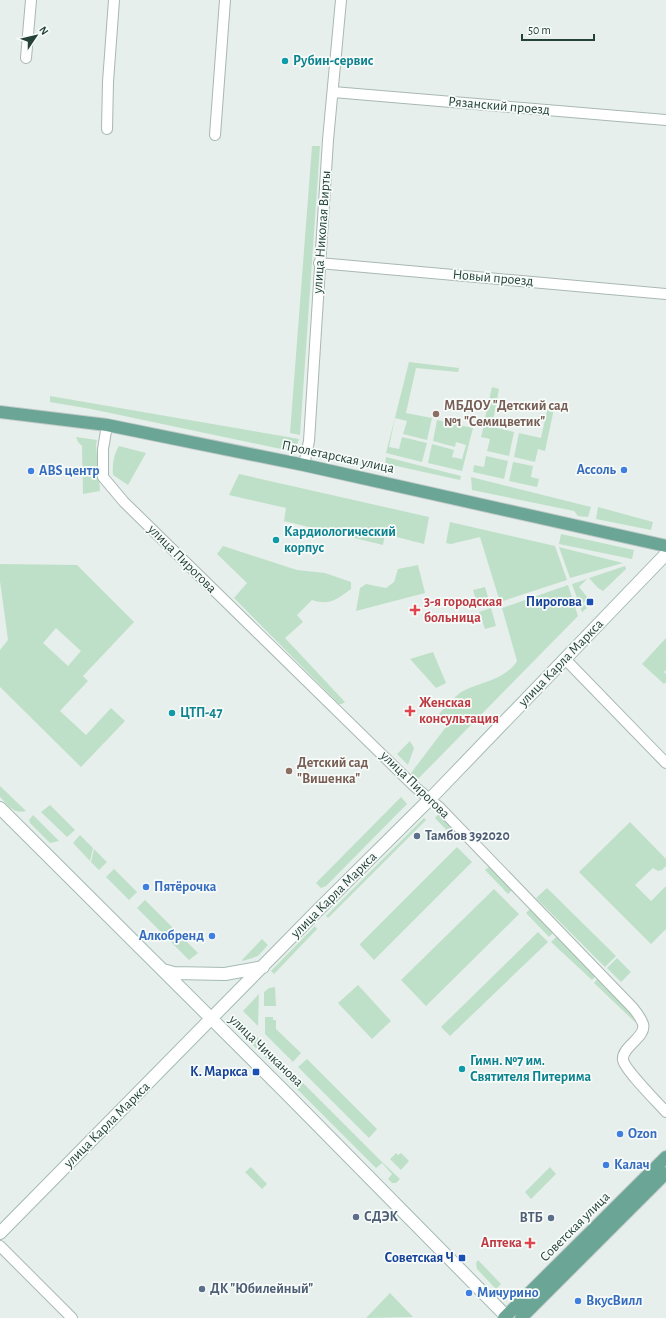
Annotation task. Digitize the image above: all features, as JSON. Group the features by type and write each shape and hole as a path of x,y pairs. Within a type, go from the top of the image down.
{"main road":[{"name":"Пролетарская улица","path":"0,412 106,426 304,465 666,546"},
{"name":"улица Карла Маркса","path":"0,1233 430,799 666,554"},
{"name":"улица Чичканова","path":"0,808 288,1095 506,1317"},
{"path":"163,970 174,973 225,974 262,967"},
{"name":"Советская улица","path":"506,1317 666,1157"},
{"path":"521,1318 666,1173"}],"street":[{"path":"26,58 31,0"},
{"path":"107,129 108,82 114,0"},
{"path":"215,135 225,0"},
{"name":"улица Николая Вирты","path":"304,465 309,441 319,263 341,0"},
{"name":"Рязанский проезд","path":"333,92 666,120"},
{"name":"Новый проезд","path":"319,263 666,294"},
{"name":"улица Пирогова","path":"106,426 103,449 103,477 124,502 414,786 430,799 639,1016 643,1025 643,1030 623,1055 623,1061 643,1087 666,1112"},
{"path":"565,659 666,763"},
{"path":"0,1246 72,1318"}],"green space":[{"path":"312,146 320,146 300,435 290,433"},
{"path":"409,362 459,368 458,372 416,368 406,413 432,418 427,440 403,434 407,421 395,418 389,447 399,449 402,437 427,443 422,462 386,453"},
{"path":"492,387 499,389 493,421 485,418"},
{"path":"50,396 299,439 295,447 286,450 91,409 50,402"},
{"path":"549,402 555,404 545,451 538,449 535,462 514,457 519,433 541,438"},
{"path":"437,420 473,428 462,471 428,463 432,444 454,450 452,457 462,459 466,445 456,442 455,447 433,441"},
{"path":"484,425 514,432 509,456 487,451 490,439 481,437"},
{"path":"76,437 97,440 96,445 100,491 83,494 82,446"},
{"path":"119,446 146,453 128,485 113,475 114,460"},
{"path":"486,456 508,461 504,479 473,472 474,465 484,467"},
{"path":"386,457 461,476 460,480 392,465 385,468"},
{"path":"513,462 533,466 531,477 539,479 537,487 509,481"},
{"path":"239,474 429,517 424,544 385,534 383,545 284,521 286,508 229,495"},
{"path":"471,477 591,507 588,517 578,516 574,511 472,490"},
{"path":"598,507 653,522 651,530 596,519"},
{"path":"450,522 555,546 567,580 500,602 480,537 451,544 446,543"},
{"path":"561,534 634,550 632,559 559,544"},
{"path":"223,546 297,570 325,573 351,582 351,589 342,596 329,602 318,602 312,600 297,615 303,622 285,638 345,702 339,704 234,598 247,583 217,554"},
{"path":"559,547 623,563 570,578"},
{"path":"0,564 77,565 134,622 83,676 88,681 60,711 86,735 111,708 125,721 81,767 0,687 0,650 8,640 0,581","holes":["56,628 81,651 68,666 43,643"]},
{"path":"418,565 425,593 356,611 360,588 366,584 386,588 394,582 398,569"},
{"path":"625,566 626,569 603,591 598,588 589,578"},
{"path":"587,579 579,587 588,598 583,603 587,608 582,612 572,584"},
{"path":"568,585 578,616 417,780 411,773 446,727 436,717 460,693 500,676 517,661 502,608"},
{"path":"485,587 490,604 478,608 473,590"},
{"path":"491,608 496,626 485,629 479,612"},
{"path":"666,638 666,670 664,672 666,674 666,682 664,684 642,664"},
{"path":"433,652 446,683 436,688 410,659"},
{"path":"410,741 414,748 408,765 397,754"},
{"path":"0,786 26,811 22,812 14,810 9,806 0,797"},
{"path":"401,797 407,804 326,886 321,888 316,883"},
{"path":"50,805 75,830 67,837 41,812"},
{"path":"439,813 459,834 455,839 435,818"},
{"path":"33,815 59,841 50,843 30,823 29,820"},
{"path":"424,818 426,820 328,918 326,916"},
{"path":"630,822 666,859 666,866 662,870 658,871 653,868 635,885 651,901 666,886 666,929 651,944 579,872"},
{"path":"80,835 93,848 90,861 73,843"},
{"path":"457,847 472,862 374,960 360,944"},
{"path":"94,849 107,862 99,870 91,862"},
{"path":"490,866 512,890 508,894 485,870"},
{"path":"114,869 137,892 129,900 106,877"},
{"path":"547,888 616,956 605,967 536,898"},
{"path":"494,889 519,914 426,1006 401,980"},
{"path":"145,900 198,953 189,960 137,908"},
{"path":"530,909 553,933 549,937 526,913"},
{"path":"315,926 317,929 274,974 271,971"},
{"path":"538,932 548,942 450,1036 441,1027"},
{"path":"557,936 596,976 592,980 551,942"},
{"path":"262,939 268,945 258,956 243,961 242,960"},
{"path":"617,958 631,972 621,982 607,968"},
{"path":"598,978 629,1011 636,1023 594,983"},
{"path":"358,985 391,1021 372,1039 338,1003"},
{"path":"275,987 276,1006 264,1006 264,992 269,988"},
{"path":"259,994 258,1026 243,1011"},
{"path":"237,1017 400,1179 396,1183 392,1183 388,1179 392,1174 382,1163 376,1168 231,1023"},
{"path":"265,1017 273,1017 273,1020 276,1020 276,1029 301,1053 293,1062 265,1034"},
{"path":"307,1059 377,1129 369,1138 298,1067"},
{"path":"396,1153 398,1155 401,1153 409,1161 401,1170 390,1159"},
{"path":"251,1167 267,1184 262,1189 245,1172"},
{"path":"550,1167 556,1174 531,1199 525,1192"},
{"path":"478,1260 501,1284 496,1289 477,1269 476,1263"},
{"path":"390,1293 413,1317 366,1318"}],"place":[{"name":"Рубин-сервис","path":"285,61"},
{"name":"МБДОУ \"Детский сад №1 \"Семицветик\"","path":"436,414"},
{"name":"Ассоль","path":"624,470"},
{"name":"ABS центр","path":"31,471"},
{"name":"Кардиологический корпус","path":"276,540"},
{"name":"Пирогова","path":"590,602"},
{"name":"3-я городская больница","path":"415,610"},
{"name":"Женская консультация","path":"410,711"},
{"name":"ЦТП-47","path":"172,713"},
{"name":"Детский сад \"Вишенка\"","path":"289,771"},
{"name":"Тамбов 392020","path":"417,836"},
{"name":"Пятёрочка","path":"146,887"},
{"name":"Алкобренд","path":"212,936"},
{"name":"Гимн. №7 им. Святителя Питерима","path":"462,1069"},
{"name":"К. Маркса","path":"256,1072"},
{"name":"Ozon","path":"620,1134"},
{"name":"Калач","path":"606,1165"},
{"name":"СДЭК","path":"356,1217"},
{"name":"ВТБ","path":"551,1218"},
{"name":"Аптека","path":"530,1243"},
{"name":"Советская Ч","path":"462,1258"},
{"name":"ДК \"Юбилейный\"","path":"202,1289"},
{"name":"Мичурино","path":"469,1293"},
{"name":"ВкусВилл","path":"578,1301"}]}
